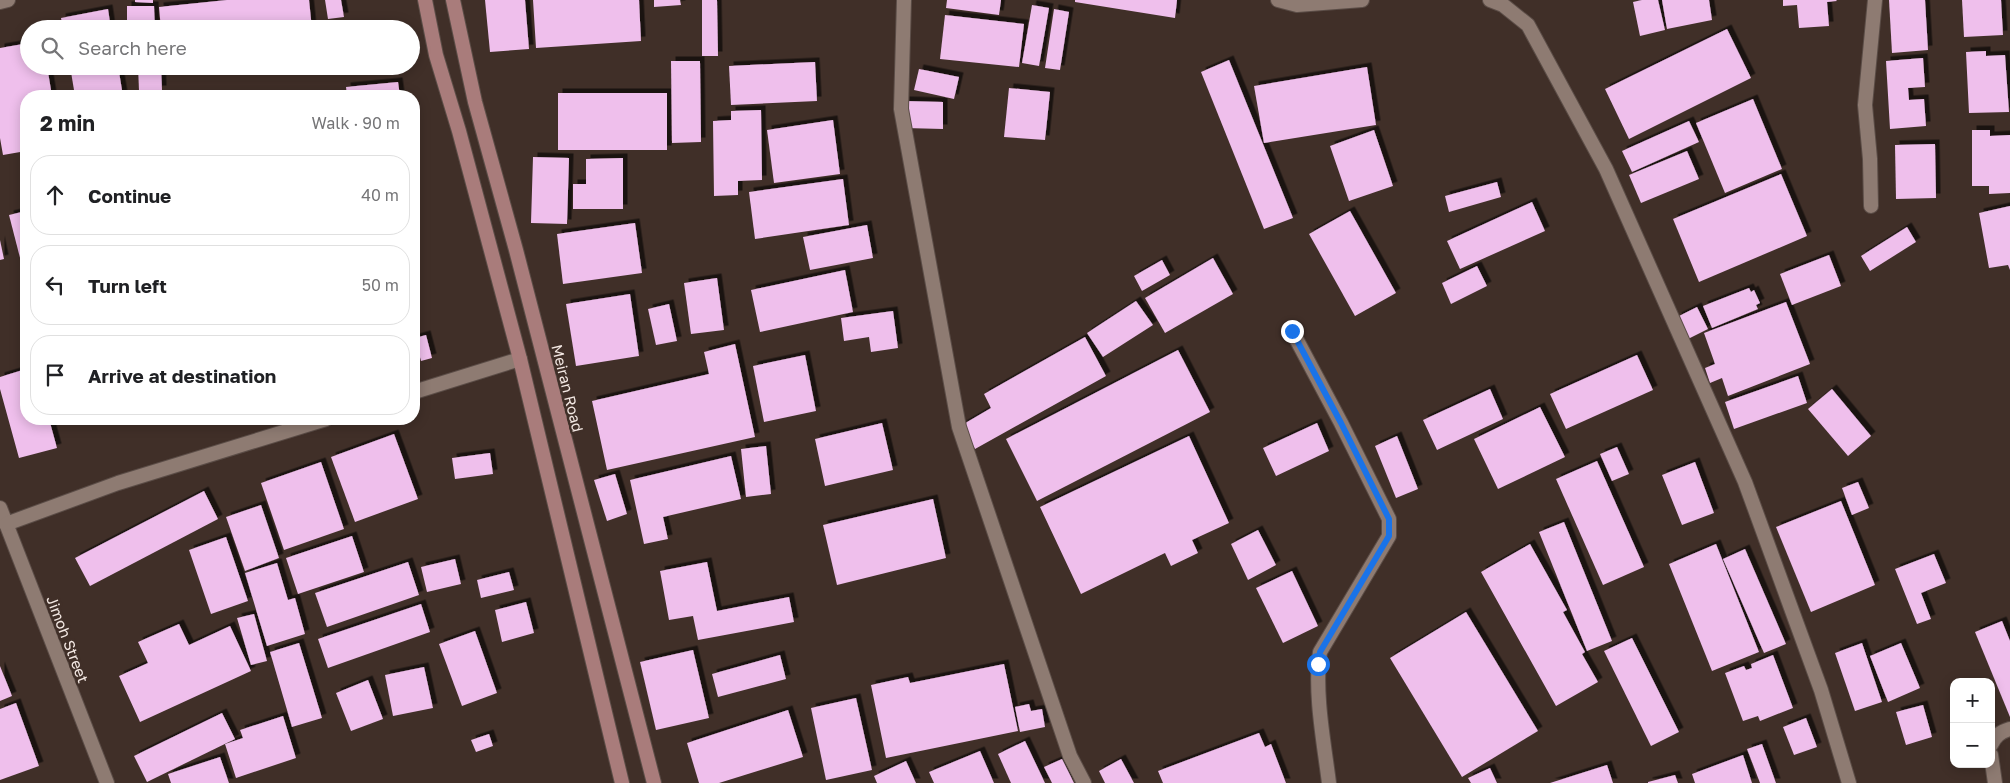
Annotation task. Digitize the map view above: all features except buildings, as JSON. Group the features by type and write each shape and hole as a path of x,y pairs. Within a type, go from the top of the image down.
{"main road":[{"path":"425,0 436,55 459,131 520,359 622,783"},
{"name":"Meiran Road","path":"453,0 475,102 516,250 654,783"}],"street":[{"path":"0,2 8,0"},
{"path":"904,0 901,109 959,427 1070,756 1084,783"},
{"path":"1278,0 1298,3 1362,0"},
{"path":"1490,0 1503,5 1528,25 1606,169 1745,482 1821,690 1849,783"},
{"path":"1871,206 1870,159 1865,105 1875,0"},
{"path":"1292,331 1389,519 1389,536 1320,652 1318,664 1322,732 1329,783"},
{"path":"420,390 520,359"},
{"path":"6,524 118,483 306,425"},
{"name":"Jimoh Street","path":"0,508 107,783"},
{"path":"1995,737 2004,731 2010,730"},
{"path":"1992,768 1994,783"}],"route":[{"path":"1292,331 1380,498 1389,519 1389,536 1320,652 1318,664"}]}
